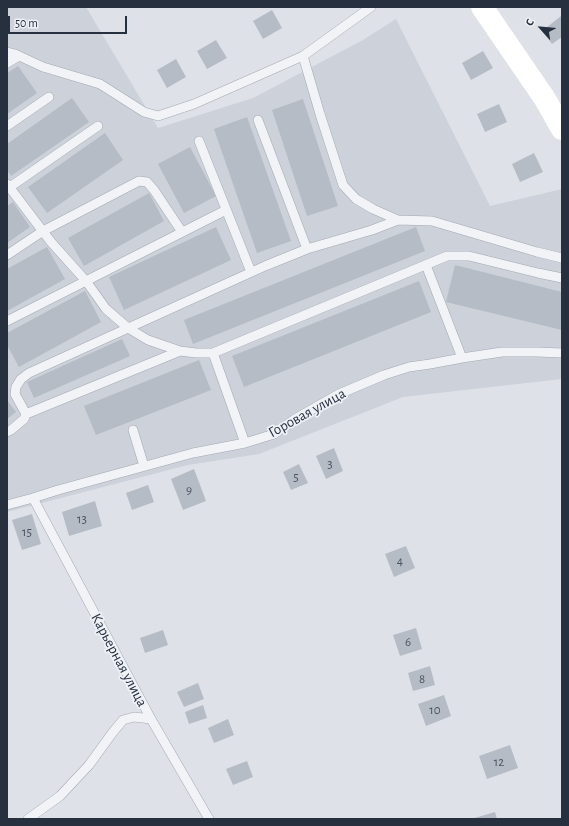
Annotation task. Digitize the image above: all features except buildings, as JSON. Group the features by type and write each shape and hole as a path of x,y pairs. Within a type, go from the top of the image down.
{"main road":[{"path":"482,7 545,99 562,129"}],"lane":[{"path":"7,52 43,66 100,84 144,112 158,116 194,104 304,56 371,7"},
{"path":"7,63 19,56"},
{"path":"304,56 320,114 343,185 356,199 373,209 398,220 432,221 562,258"},
{"path":"7,126 49,96"},
{"path":"258,120 307,249"},
{"path":"98,126 8,187 86,281 106,309 128,328 148,340 180,351 213,353 447,256 469,256 562,278"},
{"path":"199,141 251,272"},
{"path":"7,255 43,231 139,181 147,182 182,232"},
{"path":"7,321 226,210"},
{"path":"26,414 15,394 16,387 21,379 29,373 251,272 307,249 372,230 398,220"},
{"path":"426,265 462,358"},
{"path":"7,432 24,419 26,414 180,351"},
{"name":"Горовая улица","path":"7,505 192,453 245,443 274,434 295,419 339,394 384,374 409,367 502,352 562,353"},
{"path":"213,353 245,443"},
{"path":"133,430 144,466"},
{"name":"Карьерная улица","path":"33,498 151,719 209,819"},
{"path":"28,819 60,796 89,765 123,720 134,717 151,719"}],"shaded area":[{"path":"7,7 86,7 158,128 253,98 363,40 396,19 490,206 562,189 562,379 403,397 259,454 188,465 7,512"}]}
